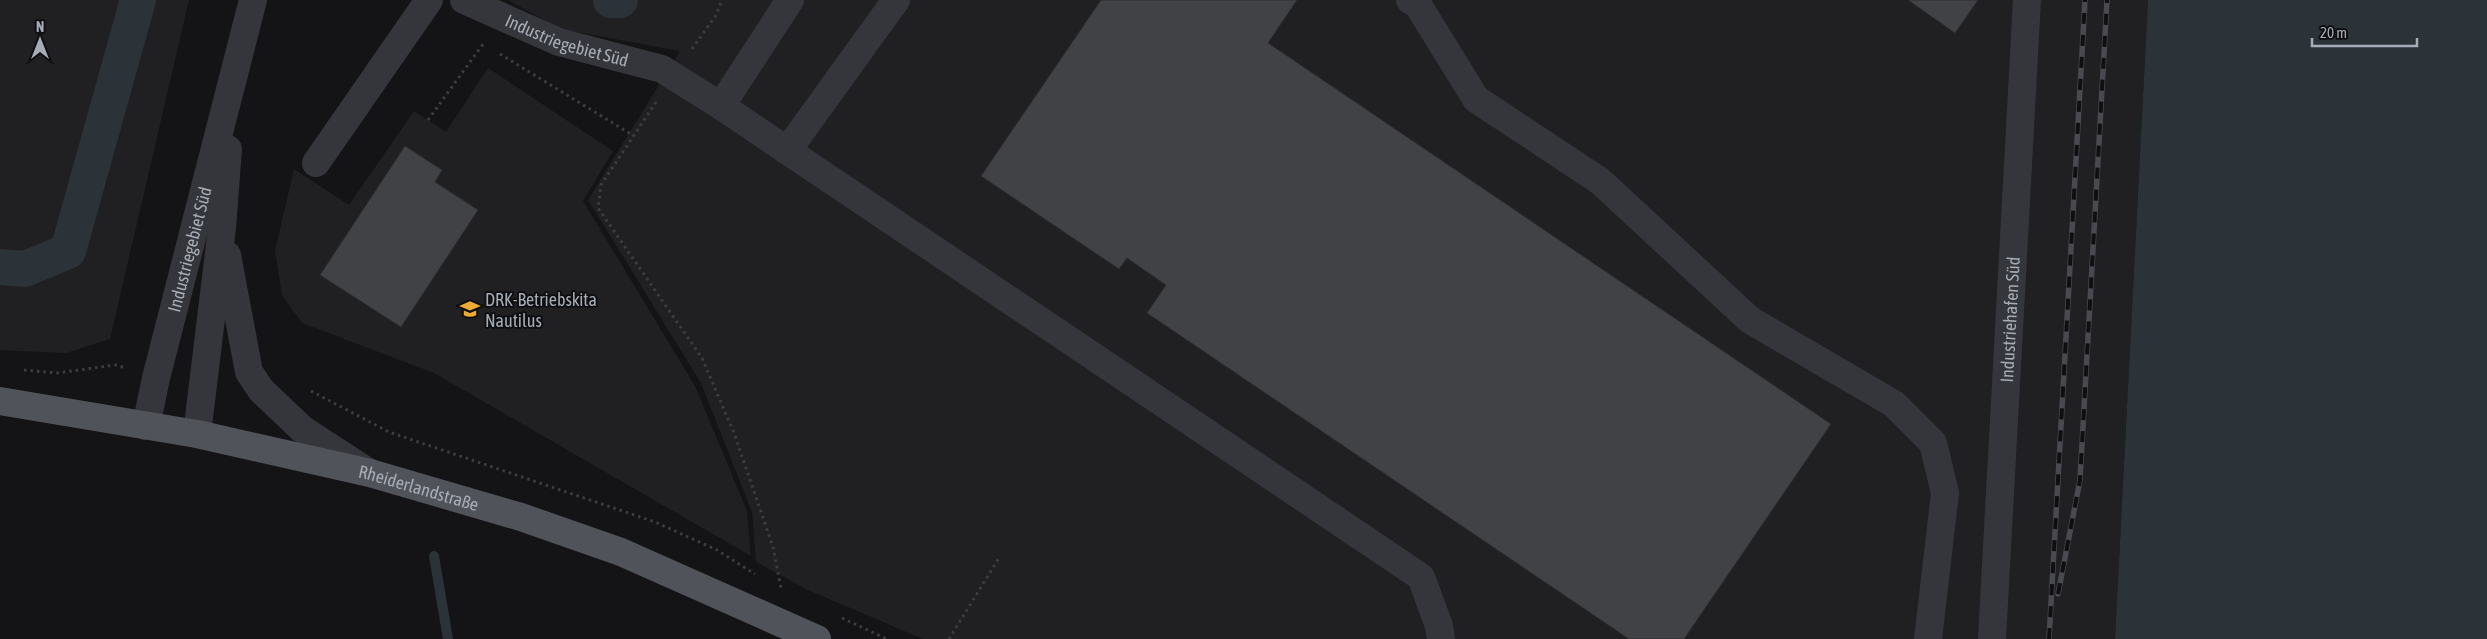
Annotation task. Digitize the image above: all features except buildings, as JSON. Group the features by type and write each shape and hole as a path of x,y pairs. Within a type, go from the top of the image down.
{"main road":[{"name":"Rheiderlandstraße","path":"0,401 196,434 370,473 521,517 621,552 817,639"}],"street":[{"name":"Industriegebiet Süd","path":"146,426 156,378 253,0"},
{"path":"316,163 429,0"},
{"name":"Industriegebiet Süd","path":"464,0 559,42 662,69 721,106 1421,577 1439,626 1441,639"},
{"path":"721,106 790,0"},
{"path":"787,151 896,0"},
{"path":"1410,0 1418,5 1476,99 1600,181 1750,320 1894,404 1933,443 1945,493 1928,639"},
{"name":"Industriehafen Süd","path":"1992,639 2027,0"},
{"name":"Industriegebiet Süd","path":"196,434 222,228 234,72"},
{"name":"Industriegebiet Süd","path":"222,228 248,372 261,390 302,429 370,473"}],"path":[{"path":"722,0 716,15 601,186 598,208 702,358 734,433 770,538 782,591"},
{"path":"428,120 483,43 499,16"},
{"path":"483,43 634,136"},
{"path":"19,370 57,373 115,364 156,378"},
{"path":"950,639 1000,558"}],"shaded area":[{"path":"0,0 189,0 110,339 66,353 0,350"},
{"path":"508,0 2148,0 2115,639 923,639 808,590 756,562 752,512 701,383 588,200 680,51 560,29"},
{"path":"2148,0 2487,0 2487,639 2115,639"},
{"name":"DRK-Betriebskita Nautilus","path":"488,68 613,151 583,201 695,386 747,511 751,556 434,373 302,323 282,295 275,251 294,169 349,205 414,111 446,132"}],"waterway":[{"path":"0,267 25,269 68,251 138,0"},
{"path":"611,0 620,0"},
{"path":"434,556 448,639"}],"railway":[{"path":"2049,639 2085,0"},
{"path":"2058,594 2080,480 2107,0"}],"place":[{"name":"DRK-Betriebskita Nautilus","path":"470,309"}]}
